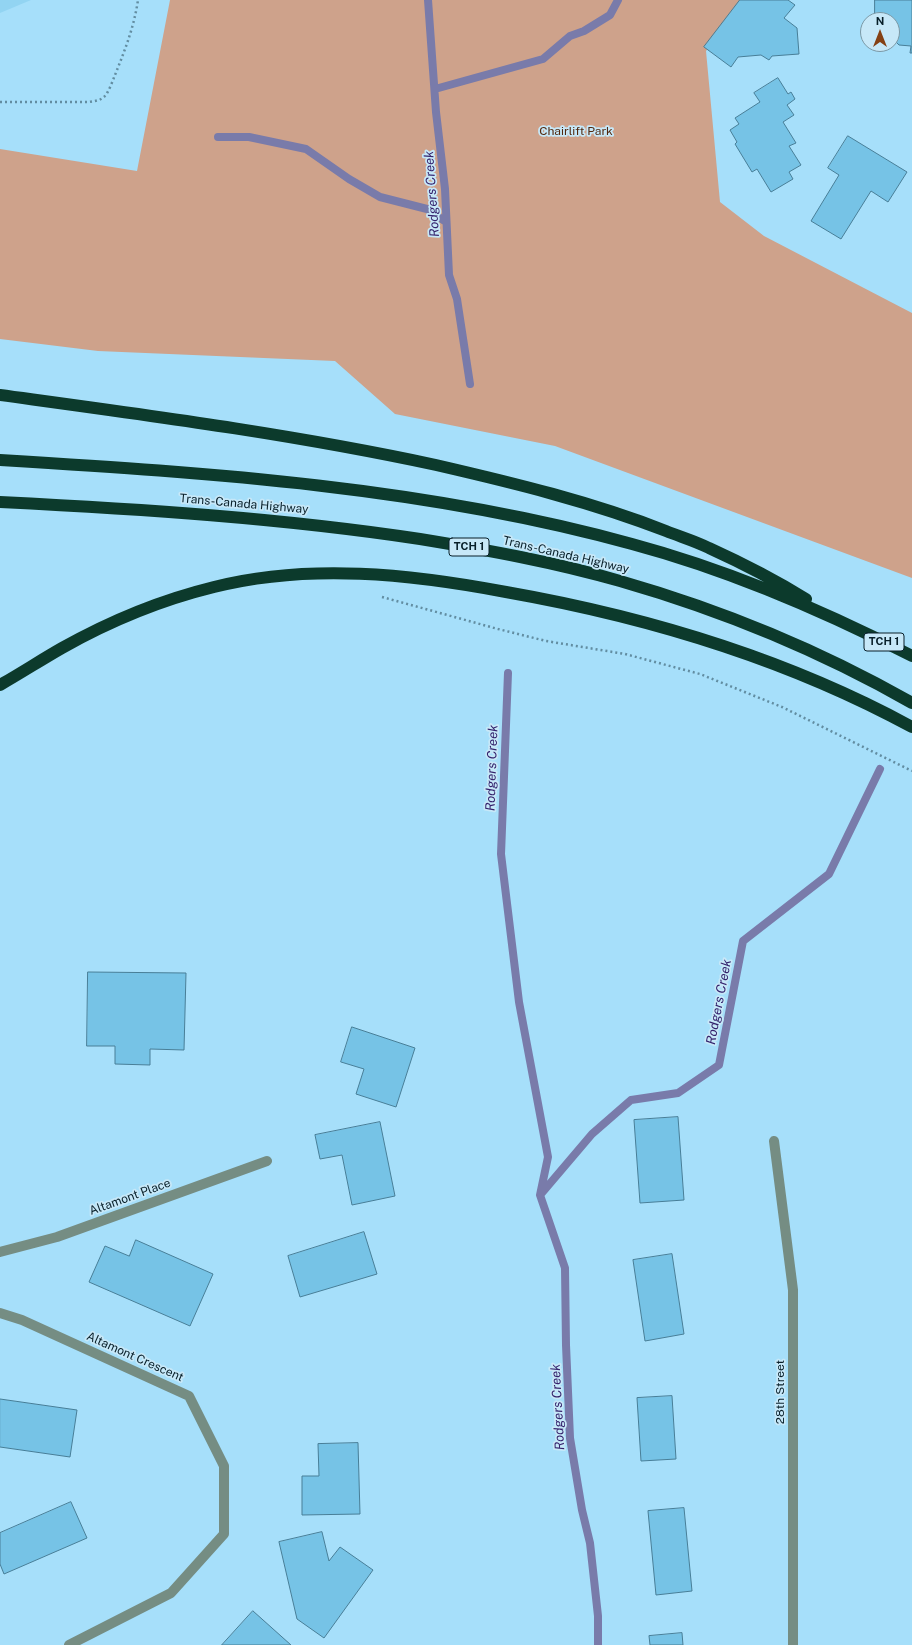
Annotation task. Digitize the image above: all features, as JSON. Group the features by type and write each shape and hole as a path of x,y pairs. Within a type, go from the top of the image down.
{"highway":[{"path":"0,395 211,425 315,442 391,456 554,494 632,518 708,547 783,585 856,627"},
{"name":"TCH 1","path":"0,460 141,469 311,484 394,494 474,507 583,531 633,544 698,564 779,594 856,627 912,656"},
{"name":"Trans-Canada Highway","path":"0,502 145,510 306,523 463,546 545,562 619,581 688,602 761,630 838,664 912,703"},
{"path":"0,685 63,648 112,622 163,602 215,587 262,578 313,574 361,574 416,578 476,586 609,612 681,632 754,656 827,685 912,727"}],"street":[{"name":"28th Street","path":"774,1141 793,1290 793,1645"},
{"name":"Altamont Place","path":"0,1252 58,1237 267,1161"},
{"name":"Altamont Crescent","path":"0,1313 22,1320 189,1396 224,1466 224,1534 171,1592 69,1645"}],"path":[{"path":"0,102 89,102 103,97 113,79 128,43 136,19 138,0"},
{"path":"375,595 498,630 546,641 625,654 700,674 782,707 912,771"}],"shaded area":[{"path":"0,0 31,0 0,13"}],"green space":[{"name":"Chairlift Park","path":"170,0 745,0 706,51 720,202 764,236 912,313 912,578 555,446 395,414 335,361 98,351 0,339 0,149 137,171"}],"building":[{"path":"740,0 788,0 795,5 784,18 797,28 799,54 772,56 769,60 761,55 738,57 731,67 704,47"},
{"path":"875,0 912,0 912,53 910,53 911,46 900,45 900,12 875,12"},
{"path":"778,78 788,94 791,92 795,99 787,105 794,115 783,122 796,143 789,146 801,165 789,172 793,179 771,192 757,169 752,172 735,144 737,142 730,130 739,124 735,118 760,102 754,93"},
{"path":"848,136 907,172 888,202 871,191 841,239 811,221 839,175 828,168"},
{"path":"88,972 186,973 184,1050 150,1049 150,1065 115,1064 115,1046 87,1046"},
{"path":"352,1027 415,1048 396,1107 356,1094 364,1069 341,1062"},
{"path":"678,1117 684,1200 640,1203 634,1120"},
{"path":"380,1122 395,1196 352,1205 342,1155 320,1159 315,1135"},
{"path":"364,1232 377,1274 300,1297 288,1256"},
{"path":"136,1240 213,1274 190,1326 89,1282 105,1246 129,1256"},
{"path":"672,1254 684,1334 645,1341 633,1260"},
{"path":"672,1396 676,1459 641,1461 637,1398"},
{"path":"0,1399 77,1410 70,1457 0,1447"},
{"path":"358,1443 360,1514 302,1515 302,1476 319,1476 318,1444"},
{"path":"71,1502 87,1538 4,1574 0,1564 0,1533"},
{"path":"684,1508 692,1591 656,1595 648,1511"},
{"path":"322,1532 329,1561 340,1547 373,1570 324,1638 297,1619 279,1542"},
{"path":"253,1611 291,1645 222,1645"},
{"path":"682,1633 683,1645 650,1645 649,1636"}],"waterway":[{"name":"Rodgers Creek","path":"428,0 436,112 445,189 449,275 457,299 470,384"},
{"path":"435,89 543,59 570,36 584,31 610,15 618,0"},
{"path":"218,137 249,137 306,149 349,179 380,197 427,209 446,222"},
{"name":"Rodgers Creek","path":"508,673 501,854 519,1002 548,1157 540,1195 565,1268 566,1345 570,1438 582,1510 590,1543 598,1616 598,1645"},
{"name":"Rodgers Creek","path":"541,1194 592,1134 631,1100 678,1093 719,1065 743,941 829,874 880,769"}]}
